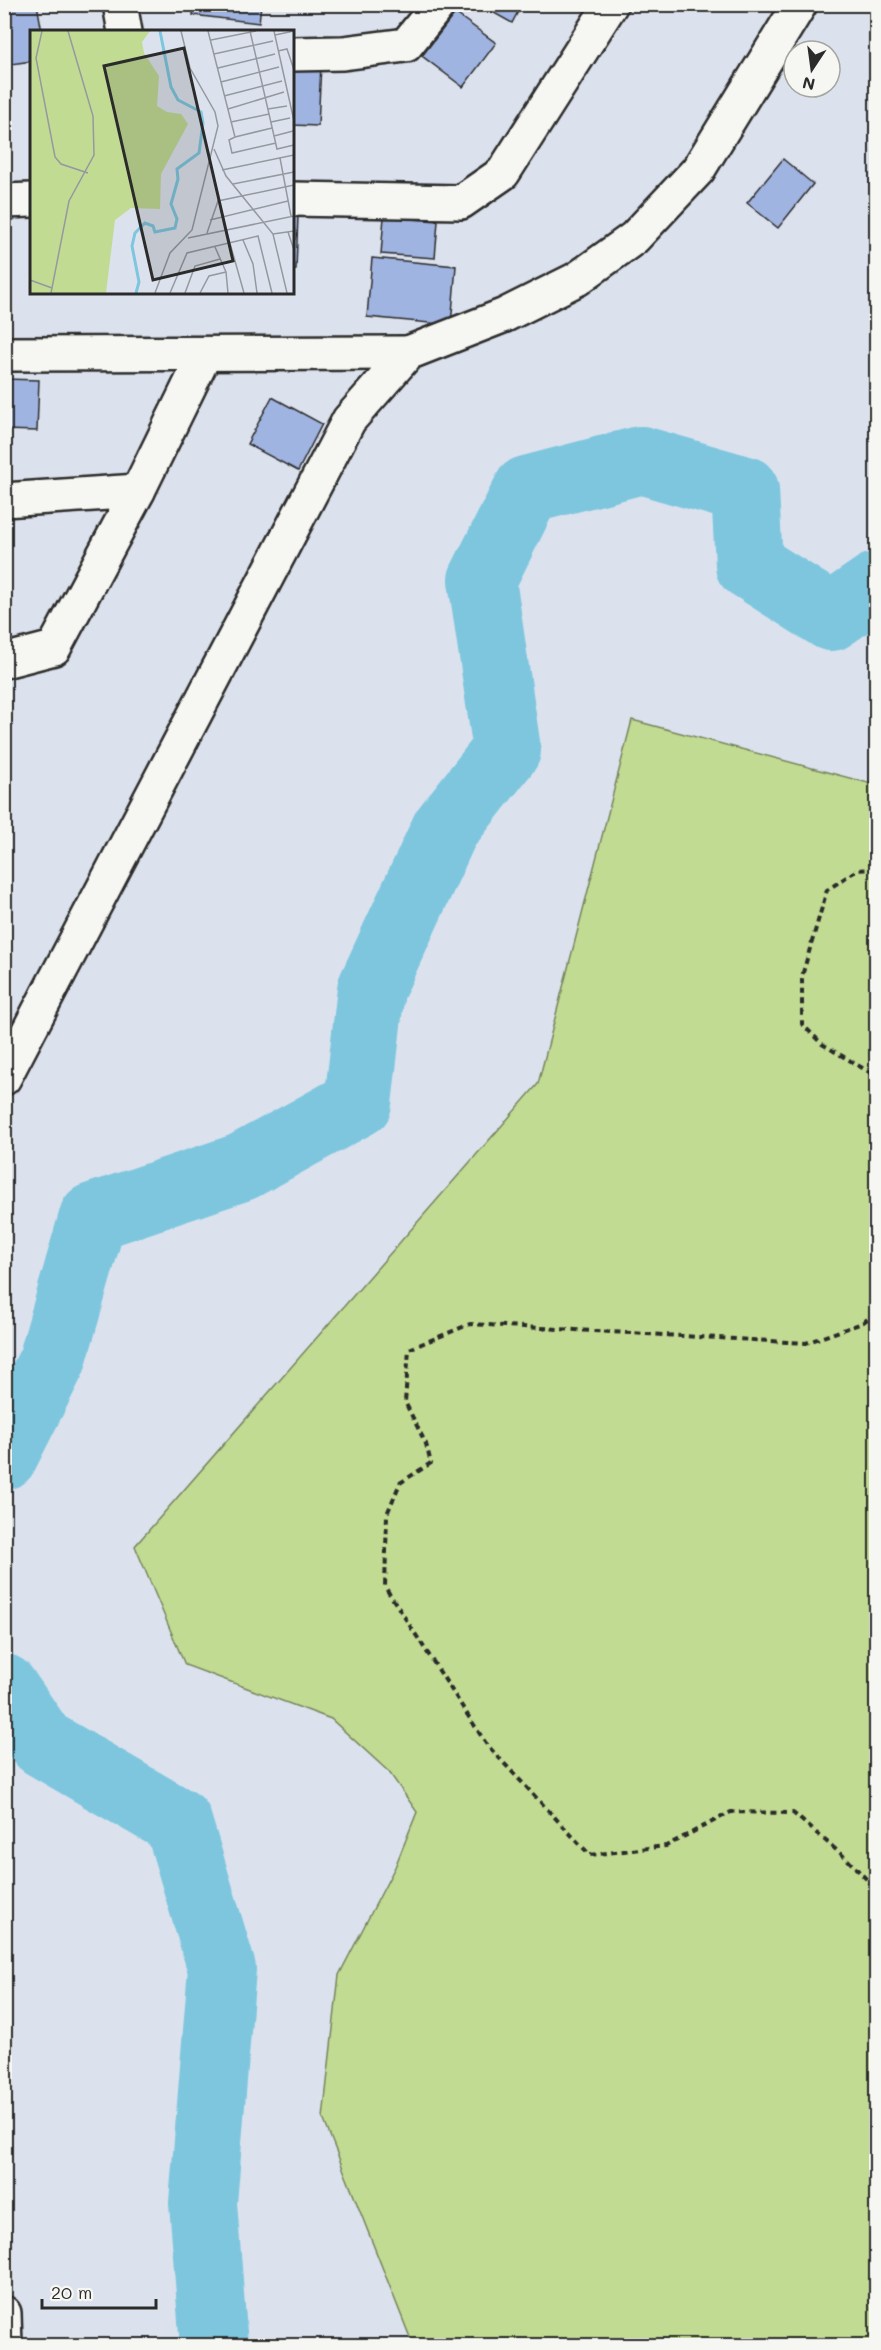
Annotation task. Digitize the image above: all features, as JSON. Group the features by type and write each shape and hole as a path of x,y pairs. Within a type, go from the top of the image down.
{"street":[{"path":"120,4 125,30"},
{"path":"294,54 343,53 406,45 439,4"},
{"path":"294,199 461,202 502,173 611,4"},
{"path":"4,354 408,353 505,315 577,279 634,238 698,170 800,4"},
{"path":"4,201 30,200"},
{"path":"4,1078 349,420 408,353"},
{"path":"4,661 54,648 138,491 205,354"},
{"path":"4,500 138,491"}],"path":[{"path":"876,869 857,870 827,890 802,976 802,1024 822,1044 876,1076"},
{"path":"876,1313 862,1323 806,1343 470,1324 409,1349 405,1402 426,1444 431,1463 400,1483 387,1514 385,1587 487,1745 590,1855 666,1846 731,1812 793,1814 847,1859 876,1889"}],"green space":[{"path":"632,720 876,785 876,2345 413,2345 323,2118 339,1975 395,1867 417,1812 389,1772 331,1719 185,1665 135,1546 538,1084"}],"building":[{"path":"4,4 37,4 42,30 30,30 30,61 4,65"},
{"path":"194,4 261,4 259,23 193,15"},
{"path":"478,4 522,4 512,23"},
{"path":"455,13 496,43 463,87 422,56"},
{"path":"294,63 321,64 318,126 294,125"},
{"path":"783,159 813,184 778,228 747,203"},
{"path":"294,214 298,215 296,270 294,270"},
{"path":"384,217 438,221 435,258 381,254"},
{"path":"372,258 456,266 451,325 367,317"},
{"path":"4,379 39,380 37,431 4,430"},
{"path":"272,397 322,424 298,471 247,444"}],"waterway":[{"path":"4,1456 52,1361 93,1217 242,1167 358,1103 371,989 445,829 507,750 482,580 527,490 641,460 745,490 749,565 831,617 876,586"},
{"path":"4,1688 42,1743 178,1822 222,1969 203,2203 214,2346"}]}
